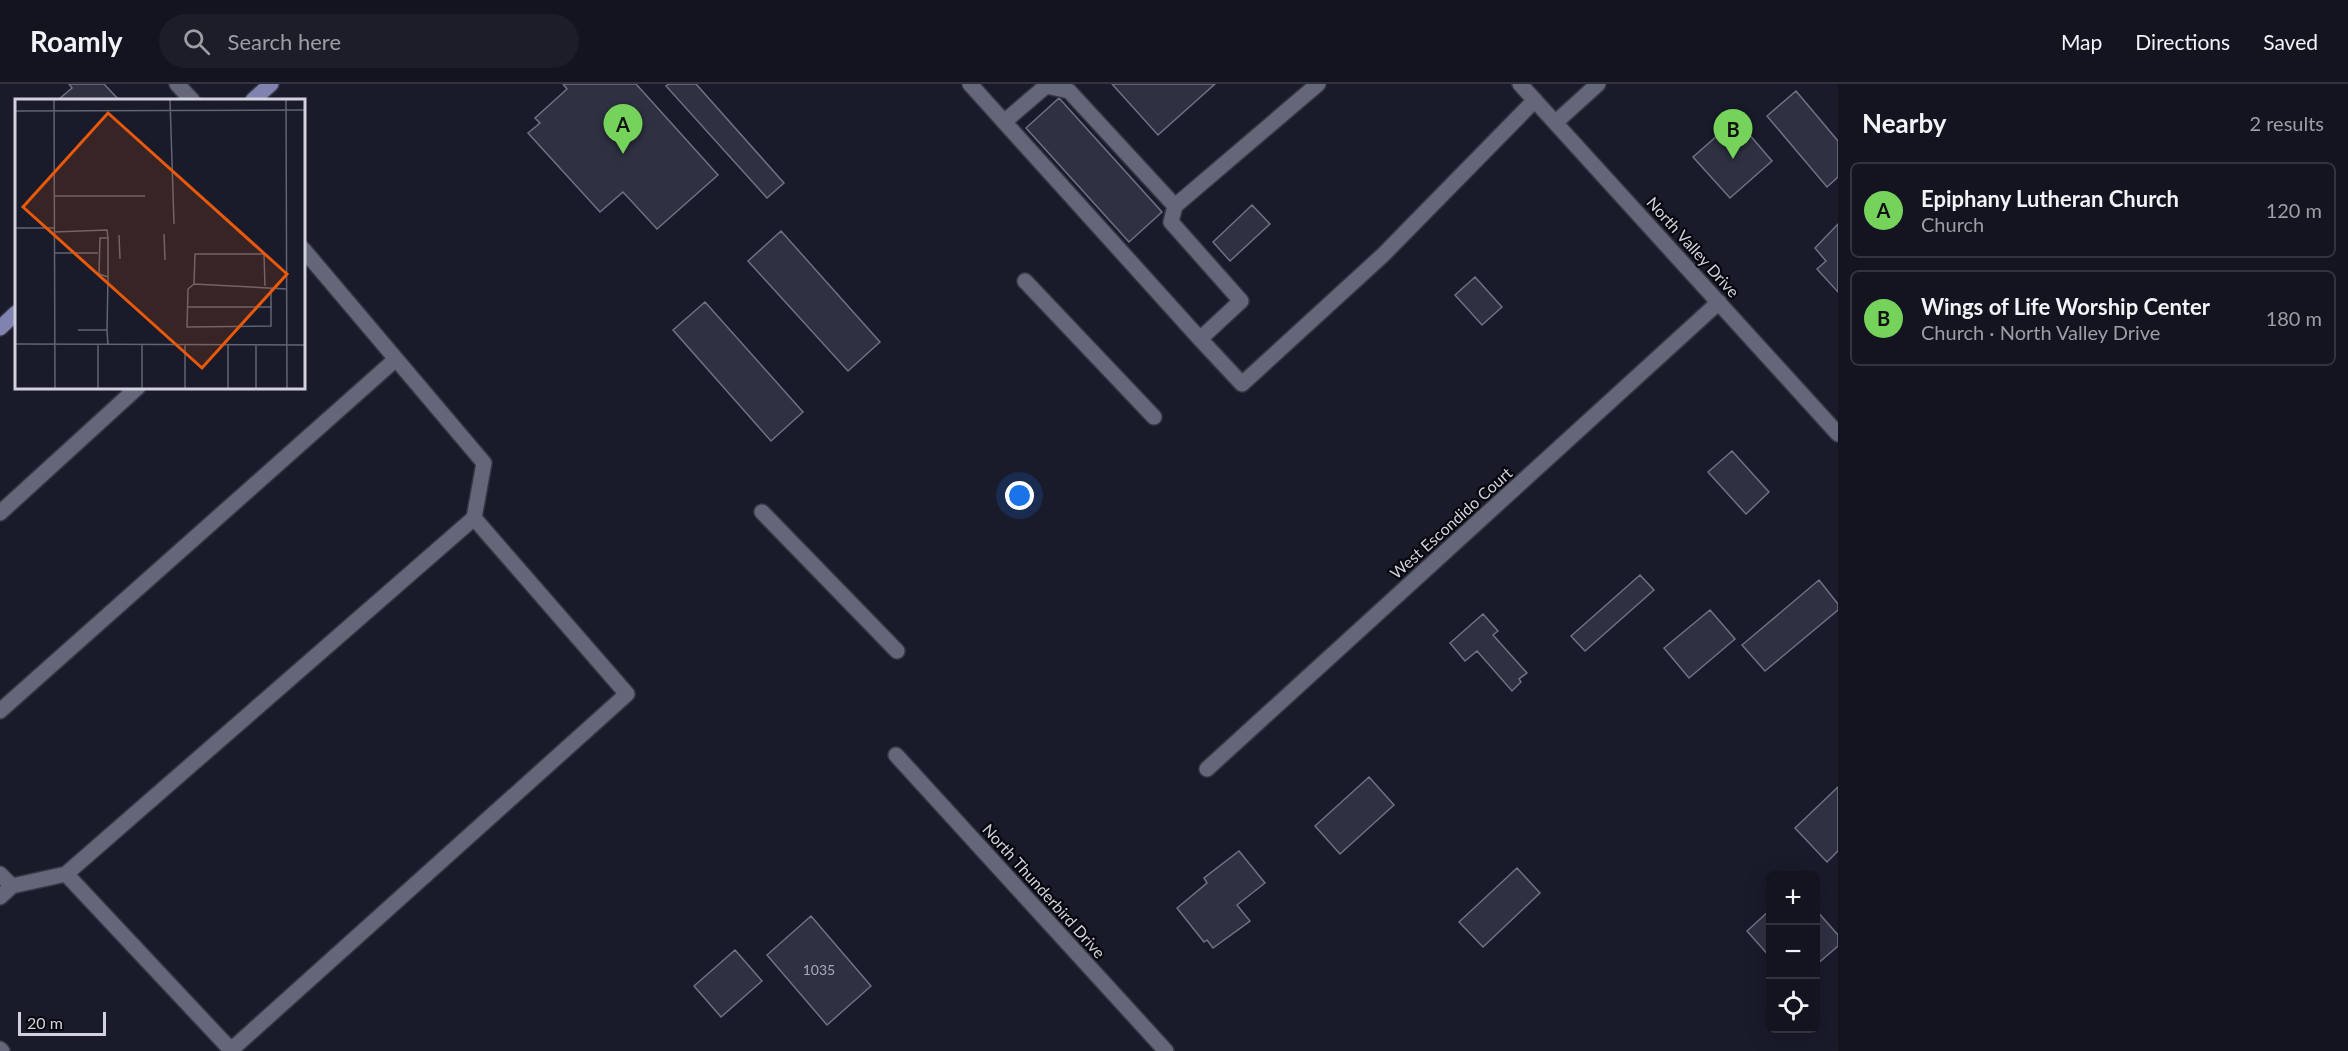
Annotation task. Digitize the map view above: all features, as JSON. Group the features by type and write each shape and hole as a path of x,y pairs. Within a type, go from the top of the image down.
{"main road":[{"path":"254,99 271,84"},
{"path":"0,328 15,314"}],"street":[{"path":"177,84 191,99"},
{"path":"970,84 1242,384 1383,255 1535,100"},
{"path":"1200,339 1241,300 1171,222 1175,206 1318,84"},
{"name":"North Valley Drive","path":"1520,84 1838,434"},
{"path":"1556,122 1598,84"},
{"path":"1004,122 1046,86 1069,91 1175,206"},
{"path":"0,874 6,891 66,874 474,518 484,463 304,250"},
{"path":"1025,280 1154,417"},
{"name":"West Escondido Court","path":"1207,770 1719,302"},
{"path":"0,711 396,359"},
{"path":"0,513 137,388"},
{"path":"762,512 897,651"},
{"path":"66,874 231,1050 627,694 474,518"},
{"name":"North Thunderbird Drive","path":"896,755 1166,1051"}],"building":[{"path":"69,84 104,84 118,99 59,99 72,88"},
{"path":"563,84 636,84 718,175 657,229 623,192 600,212 528,133 540,123 535,118 567,89"},
{"path":"696,84 784,183 767,198 666,86"},
{"path":"1112,84 1215,84 1158,135"},
{"path":"1796,91 1838,141 1838,177 1827,187 1767,116"},
{"path":"1059,98 1162,212 1129,242 1026,128"},
{"path":"1736,119 1772,161 1730,198 1693,157"},
{"path":"1252,205 1270,224 1230,261 1213,242"},
{"path":"1838,224 1838,292 1817,269 1826,261 1815,248"},
{"path":"781,231 880,342 848,371 748,261"},
{"path":"1475,277 1502,307 1482,325 1455,295"},
{"path":"705,302 803,412 771,441 673,330"},
{"path":"1732,451 1769,492 1746,514 1708,472"},
{"path":"1640,575 1654,590 1585,651 1571,636"},
{"path":"1819,580 1838,604 1838,610 1765,671 1742,645"},
{"path":"1710,610 1735,639 1689,678 1664,648"},
{"path":"1483,614 1498,631 1493,635 1527,673 1519,679 1521,682 1512,691 1477,651 1465,661 1450,643"},
{"path":"1369,777 1394,805 1340,854 1315,826"},
{"path":"1838,787 1838,851 1827,862 1795,828"},
{"path":"1239,851 1265,883 1237,905 1250,921 1213,948 1207,940 1204,942 1177,908 1207,883 1204,878"},
{"path":"1517,868 1540,893 1483,947 1459,922"},
{"path":"1766,914 1766,952 1747,931"},
{"path":"1820,915 1838,935 1838,946 1820,962"},
{"path":"811,916 871,986 827,1025 767,955"},
{"path":"735,950 762,981 721,1017 694,986"}],"place":[{"name":"Epiphany Lutheran Church","path":"623,154"},
{"name":"Wings of Life Worship Center","path":"1733,159"}]}
